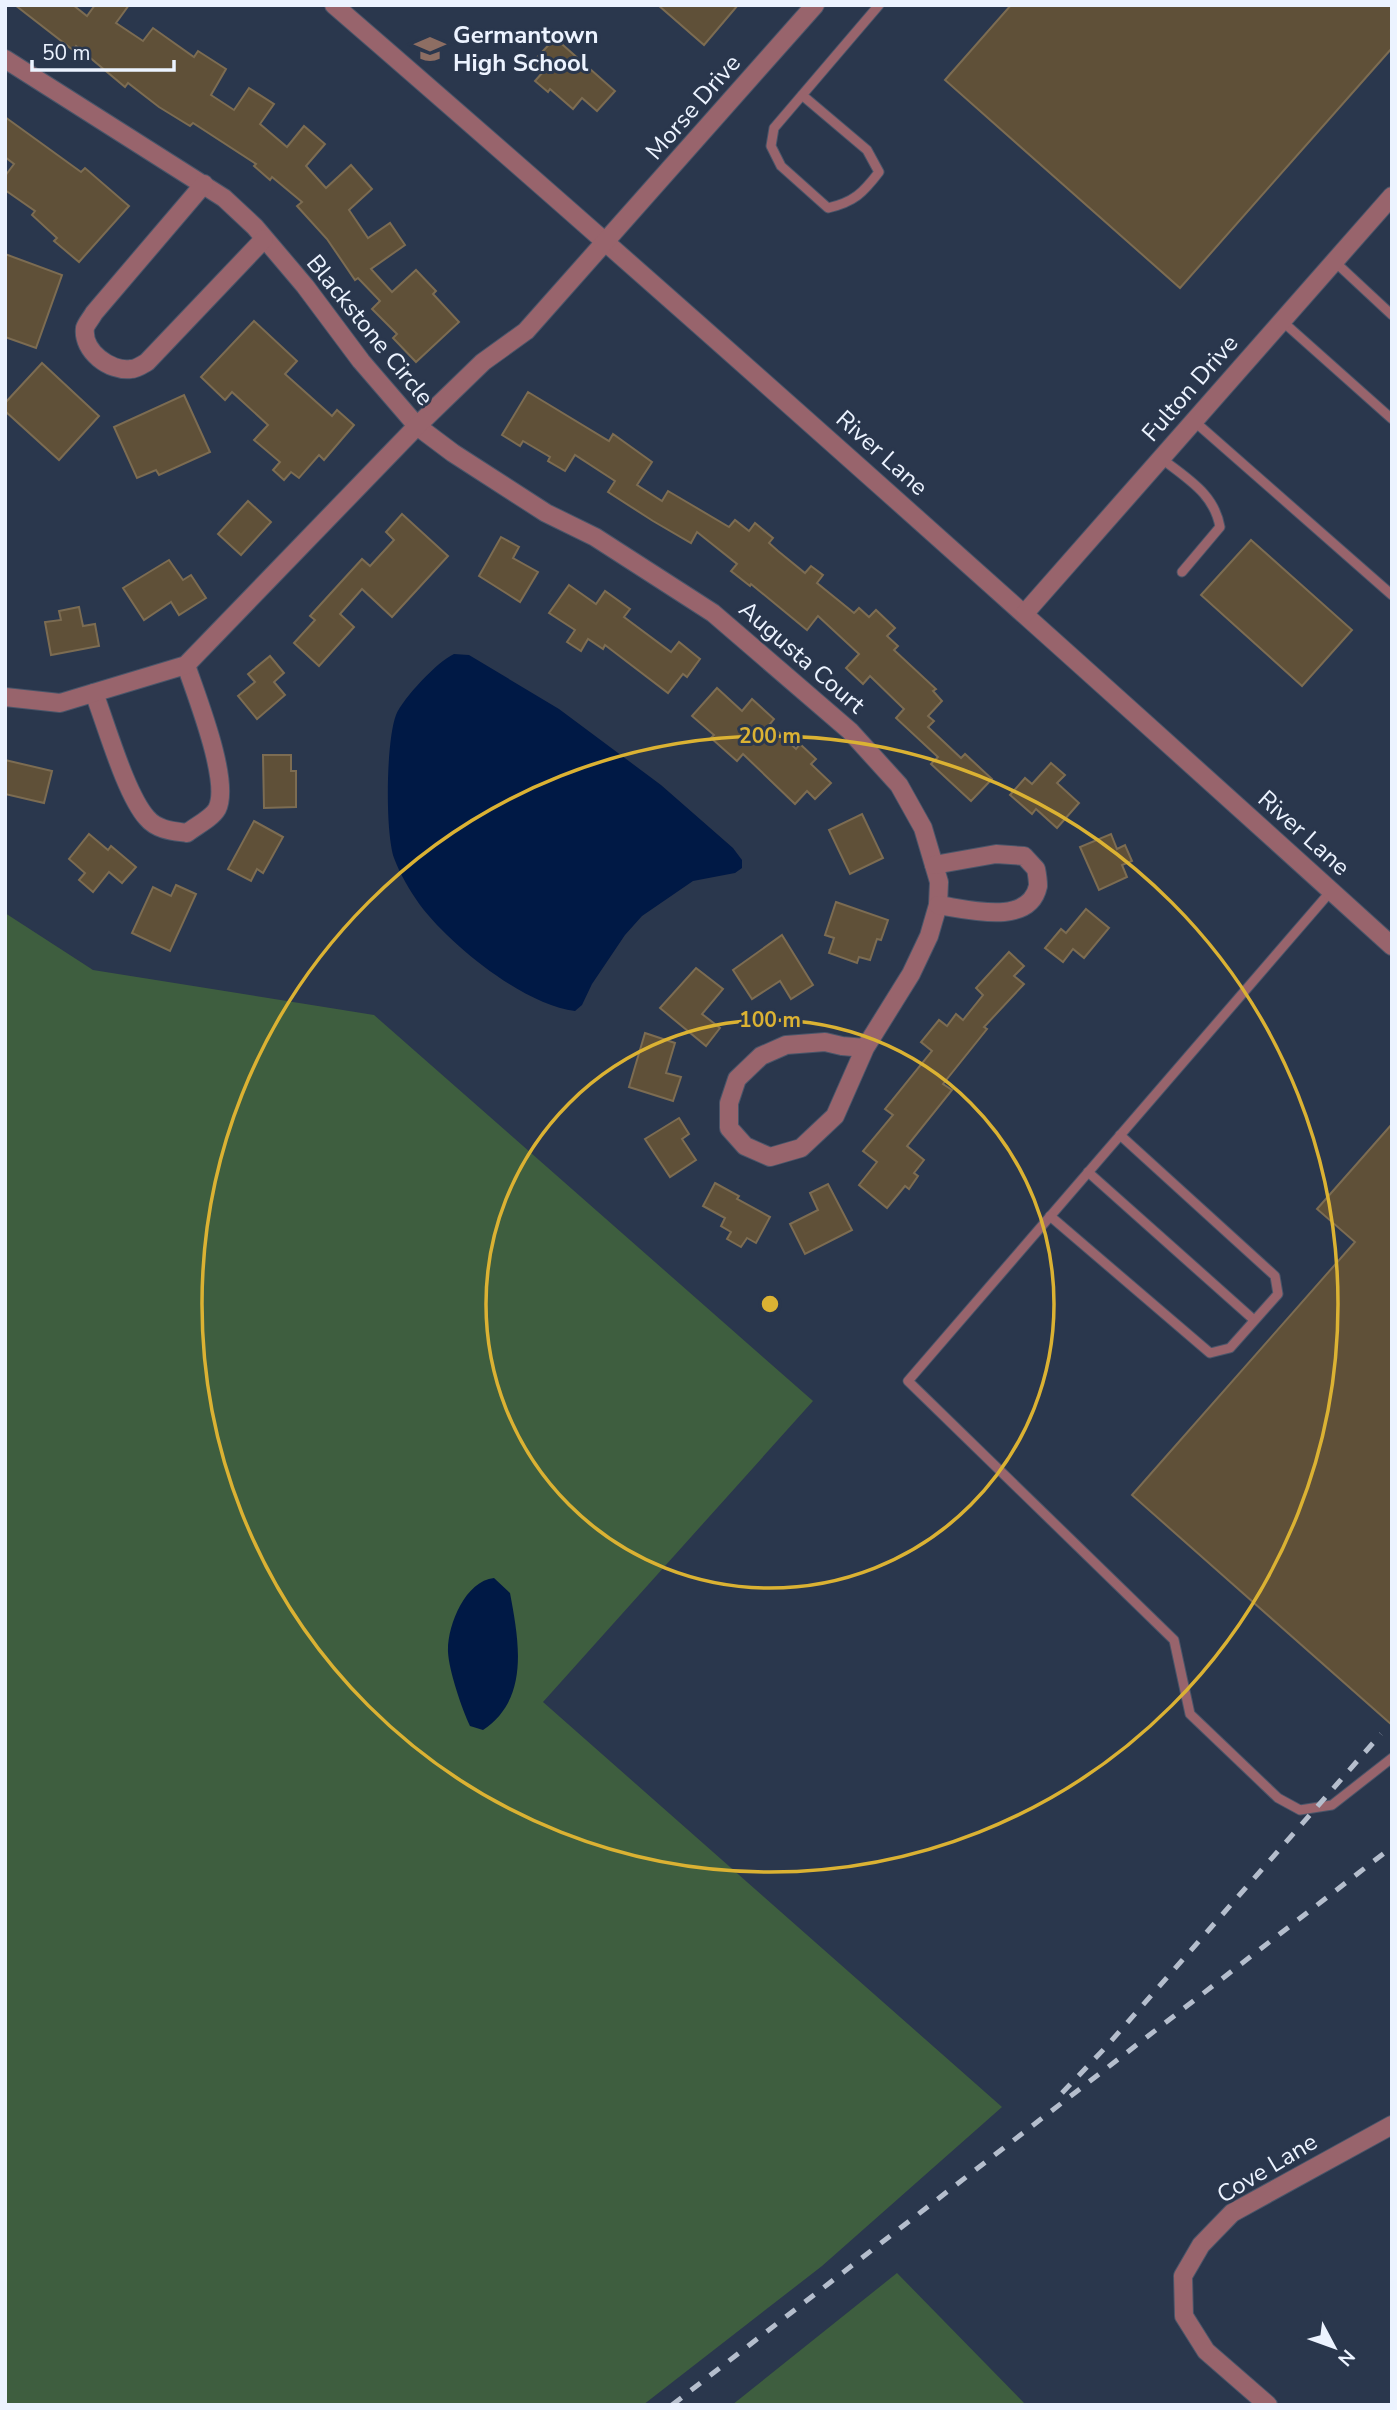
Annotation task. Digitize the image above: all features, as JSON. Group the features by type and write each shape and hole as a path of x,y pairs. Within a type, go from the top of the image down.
{"street":[{"name":"River Lane","path":"334,5 607,242 1025,613 1392,946"},
{"name":"Morse Drive","path":"417,426 484,362 526,331 815,5"},
{"name":"Blackstone Circle","path":"5,59 224,198 305,286 361,361 417,426 186,665 60,703 5,697"},
{"path":"204,184 85,328 88,345 100,360 116,369 133,369 146,362 264,239"},
{"name":"Fulton Drive","path":"1025,613 1392,196"},
{"name":"Augusta Court","path":"417,426 453,453 546,513 595,537 713,612 850,731 899,785 923,828 939,882 938,905 929,936 911,974 865,1048 835,1116 801,1148 770,1157 745,1146 729,1128 729,1103 737,1079 761,1056 786,1045 825,1042 865,1048"},
{"path":"94,692 132,796 148,820 165,830 187,833 216,811 221,796 220,772 186,665"},
{"path":"934,865 996,854 1024,856 1037,869 1038,886 1028,905 1007,914 938,905"},
{"name":"Cove Lane","path":"1268,2405 1206,2351 1184,2316 1183,2276 1201,2245 1232,2213 1392,2125"}],"lane":[{"path":"802,95 867,150 879,172 866,189 848,203 828,208 781,166 771,146 774,128 878,5"},
{"path":"1334,261 1392,314"},
{"path":"1282,321 1392,419"},
{"path":"1194,421 1392,595"},
{"path":"1161,458 1209,497 1217,512 1220,527 1182,572"},
{"path":"1331,891 908,1381 1174,1640 1190,1714 1278,1798 1300,1810 1332,1805 1392,1758"},
{"path":"1050,1216 1210,1353 1230,1348 1278,1294 1275,1276 1120,1135"},
{"path":"1088,1172 1254,1320"}],"green space":[{"path":"5,913 93,970 374,1015 813,1401 543,1702 1002,2107 822,2266 643,2405 5,2405"},
{"path":"897,2273 1026,2405 732,2405"}],"water":[{"path":"454,654 469,655 559,709 661,785 733,848 742,860 742,868 735,873 693,881 642,916 625,935 592,984 582,1005 575,1011 533,998 469,955 420,905 394,858 389,828 388,786 390,745 396,715 422,681"},
{"path":"494,1578 510,1593 518,1649 517,1668 515,1686 508,1702 498,1717 483,1730 470,1726 463,1710 451,1669 448,1641 454,1618 466,1596 474,1587"}],"building":[{"path":"15,5 73,5 87,16 95,5 129,5 116,23 143,41 153,28 194,57 198,51 226,69 211,95 234,110 249,88 274,104 260,124 287,147 304,126 325,144 306,166 326,188 351,165 372,189 349,210 368,238 390,223 405,245 371,269 392,292 416,270 436,291 433,294 459,322 416,362 393,338 397,334 372,309 380,301 358,278 355,280 327,239 297,206 302,202 272,177 270,180 254,166 256,164 193,123 190,126 159,107 128,83 125,87 76,46 73,50"},
{"path":"658,5 738,5 704,45"},
{"path":"1011,5 1392,5 1392,48 1180,288 945,80"},
{"path":"555,38 615,91 597,111 582,98 573,109 550,89 548,92 535,81 543,72 532,63"},
{"path":"5,117 81,172 85,168 129,206 79,262 54,241 57,238 32,215 35,211 5,190 5,176 14,164 5,157"},
{"path":"5,254 62,275 36,348 5,337"},
{"path":"254,321 297,361 285,374 332,416 337,410 354,425 324,460 319,455 299,478 291,472 284,480 273,470 280,462 254,440 268,425 232,392 225,400 201,377"},
{"path":"42,363 99,416 59,460 5,411 5,403"},
{"path":"528,392 609,441 613,434 652,462 637,485 662,501 668,491 729,527 735,520 749,531 755,523 773,538 769,543 805,573 811,566 823,575 817,583 854,613 859,608 869,617 876,610 895,628 887,636 898,646 894,650 936,689 933,691 942,701 928,716 934,721 928,727 961,758 965,754 992,779 971,801 931,764 938,757 896,718 904,709 870,676 863,684 846,668 859,654 818,616 807,630 731,571 737,564 697,532 691,543 653,521 608,492 615,481 575,455 565,471 548,461 550,457 523,441 520,446 502,435"},
{"path":"184,395 210,452 159,475 156,470 137,478 114,427"},
{"path":"248,501 271,522 241,555 218,534"},
{"path":"402,514 448,556 392,617 362,589 340,614 354,627 319,666 294,643 315,620 310,616 362,559 370,566 394,540 386,532"},
{"path":"501,537 519,547 513,558 538,572 520,602 479,576"},
{"path":"1251,540 1352,630 1302,686 1201,595"},
{"path":"169,560 183,580 191,575 206,598 179,615 171,602 144,620 123,588"},
{"path":"569,585 596,604 605,591 630,609 624,617 671,652 679,642 700,659 687,677 683,674 668,693 605,645 603,649 588,639 581,651 567,642 575,630 549,613"},
{"path":"79,607 83,626 95,624 99,646 51,655 45,622 61,620 59,611"},
{"path":"270,656 284,673 274,682 285,695 257,719 238,696 255,682 248,674"},
{"path":"717,688 742,711 752,699 774,719 770,724 796,749 800,744 816,759 811,764 831,783 815,799 807,791 795,804 743,754 737,761 711,738 714,735 692,716"},
{"path":"263,755 291,755 291,771 296,771 296,807 264,808"},
{"path":"5,760 52,771 44,803 5,794"},
{"path":"1051,763 1065,775 1057,783 1079,803 1057,828 1036,809 1032,814 1010,795 1025,778 1032,784"},
{"path":"862,814 883,858 850,874 829,830"},
{"path":"254,821 283,837 263,873 257,869 251,881 228,869"},
{"path":"89,834 108,850 111,846 136,867 122,883 109,872 93,892 79,880 85,873 69,859"},
{"path":"1111,834 1117,849 1125,845 1132,861 1122,865 1127,877 1099,890 1080,847"},
{"path":"176,885 196,894 170,951 132,933 153,887 171,896"},
{"path":"836,902 888,920 881,940 877,939 870,960 859,957 857,963 829,953 834,938 825,935"},
{"path":"1086,909 1109,928 1084,958 1073,949 1063,962 1045,948 1061,929 1066,933"},
{"path":"782,935 813,985 791,999 780,981 752,999 733,970"},
{"path":"1009,952 1024,966 1014,976 1024,984 984,1027 987,1029 943,1084 952,1090 907,1146 924,1160 914,1173 918,1176 909,1189 905,1186 887,1208 859,1185 877,1162 863,1151 893,1115 885,1109 932,1051 921,1042 939,1020 947,1026 956,1014 963,1020 983,995 976,988"},
{"path":"696,968 723,989 702,1014 720,1028 706,1046 660,1008"},
{"path":"645,1033 675,1043 666,1073 681,1077 673,1101 629,1087"},
{"path":"679,1118 689,1134 682,1139 696,1160 670,1177 645,1139"},
{"path":"1392,1124 1392,1725 1132,1495 1355,1242 1317,1209"},
{"path":"715,1183 770,1217 756,1243 747,1238 741,1247 727,1239 731,1232 721,1226 725,1218 703,1206"},
{"path":"828,1184 852,1230 805,1254 790,1224 818,1210 810,1193"}],"railway":[{"path":"1062,2093 1105,2048 1381,1734"},
{"path":"672,2405 1392,1847"}],"place":[{"name":"Germantown High School","path":"430,49"}]}
